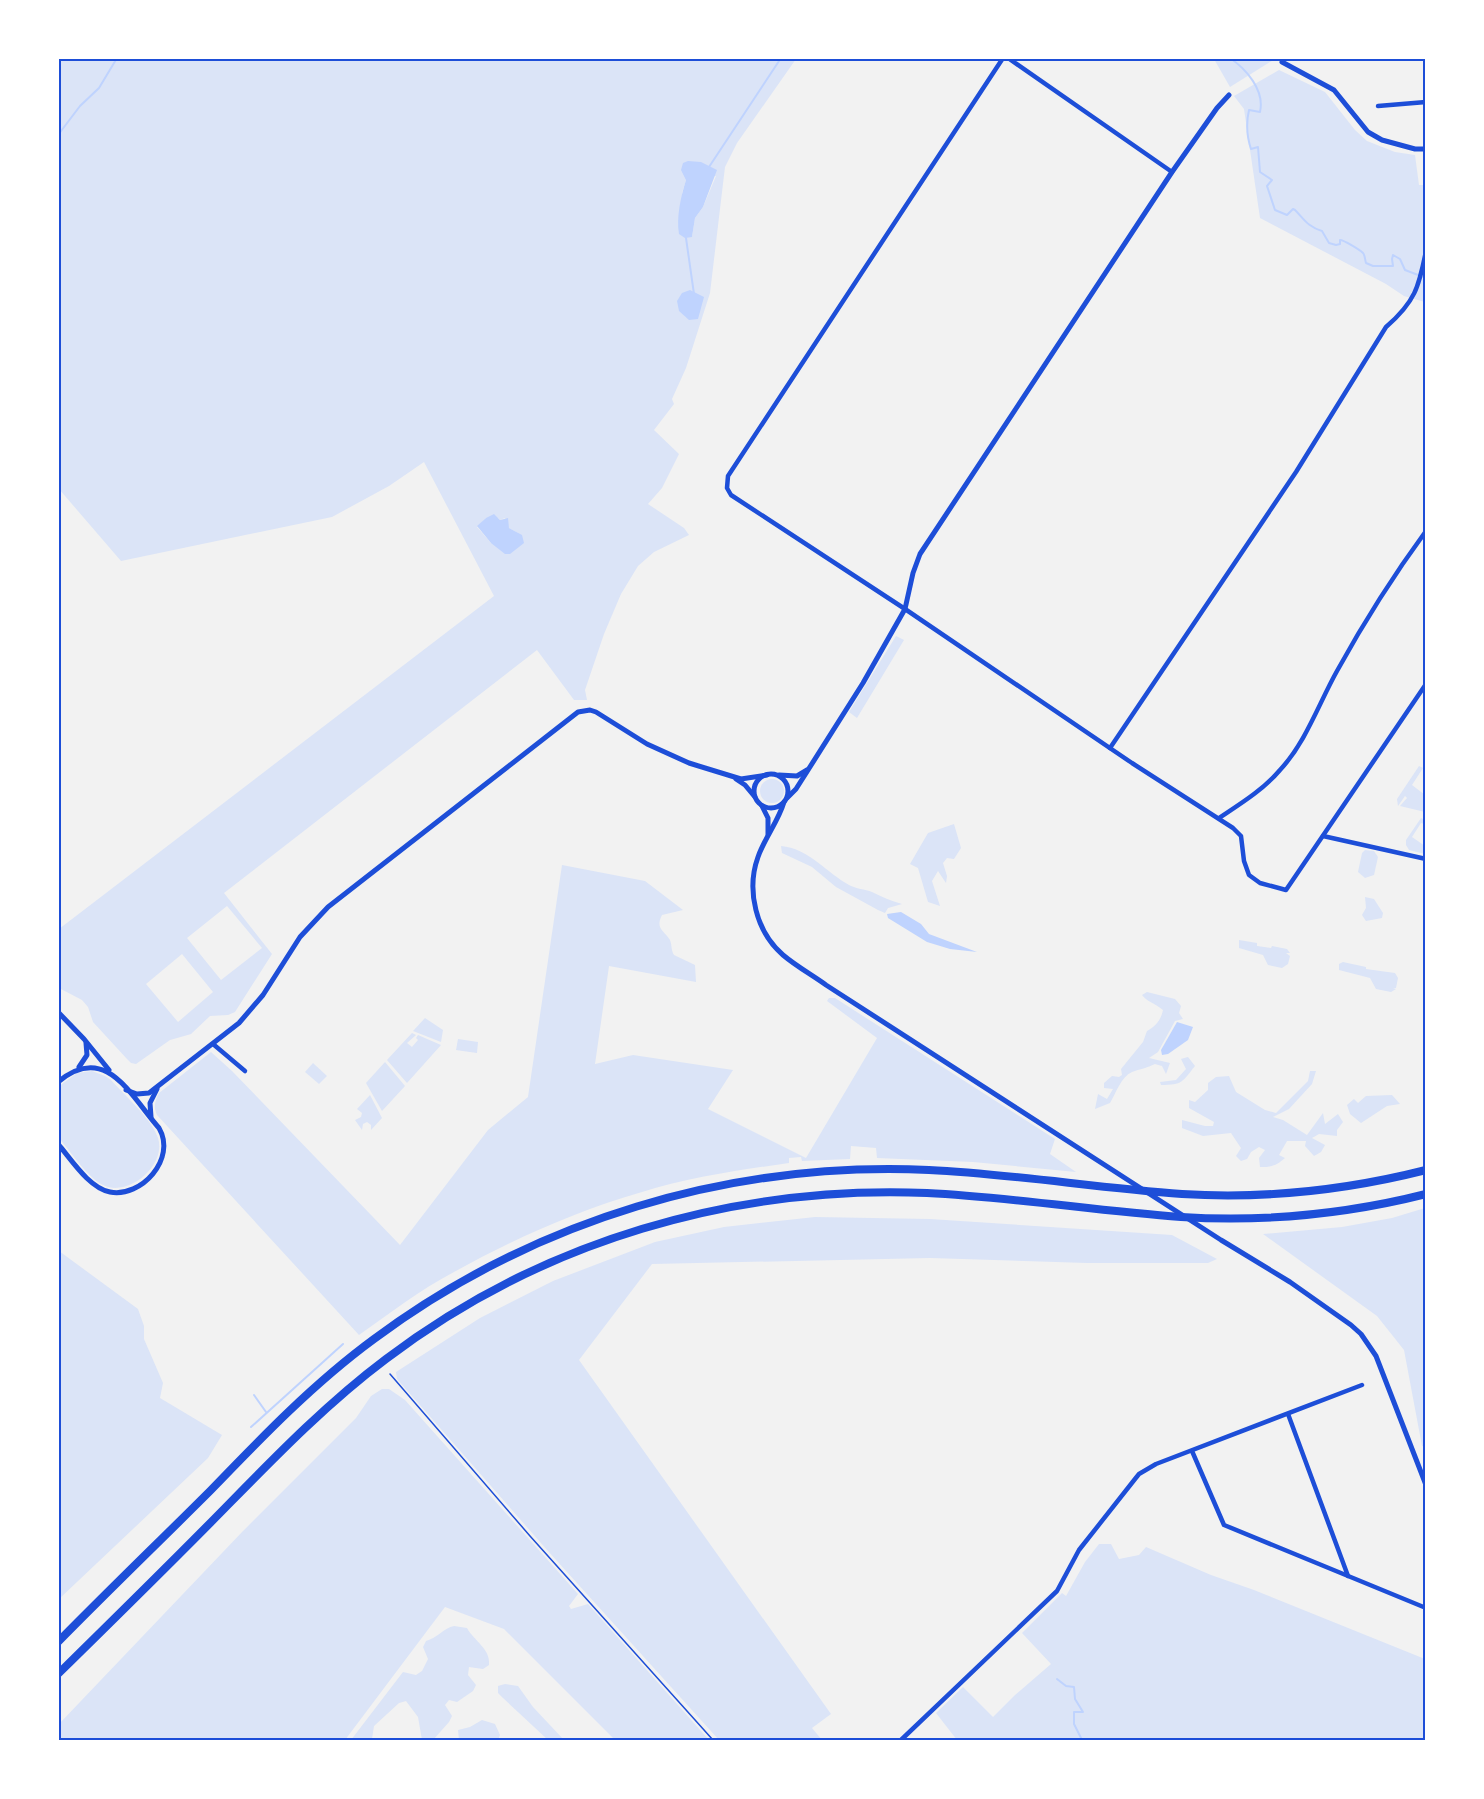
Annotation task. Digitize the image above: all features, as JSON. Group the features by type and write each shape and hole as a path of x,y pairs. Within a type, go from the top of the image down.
{"highway":[{"path":"58,1642 252,1448 314,1389 371,1341 429,1300 458,1283 563,1231 607,1215 646,1202 722,1184 842,1169 961,1172 1134,1190 1225,1195 1336,1187 1425,1170"},
{"path":"58,1674 329,1406 385,1359 469,1303 564,1256 614,1237 653,1224 727,1207 800,1196 843,1193 926,1193 1132,1213 1225,1218 1340,1210 1425,1194"}],"street":[{"path":"1172,172 1005,58 728,476 727,488 731,495 1233,828 1241,836 1244,861 1250,875 1260,882 1286,890 1425,684"},
{"path":"1282,62 1334,90 1354,117 1375,136 1415,149 1425,149"},
{"path":"757,800 771,808 785,800 796,789 863,683 905,609 920,554 1172,172 1217,108 1229,95"},
{"path":"1378,106 1425,102"},
{"path":"1110,748 1296,472 1386,327 1402,314 1416,292 1425,251"},
{"path":"1219,818 1258,790 1282,769 1297,747 1336,673 1390,581 1425,531"},
{"path":"126,1090 143,1094 158,1088 239,1023 263,995 300,937 328,907 578,712 590,710 596,712 667,754 735,778 748,779 766,775 797,776 808,769"},
{"path":"757,800 756,784 766,775"},
{"path":"776,775 787,784 785,800 781,813 767,836 754,871 753,890 755,907 766,935 783,955 825,985 1290,1282 1351,1325 1369,1345 1385,1376 1425,1485"},
{"path":"735,778 745,785 768,818 767,836"},
{"path":"1323,836 1425,859"},
{"path":"58,1012 84,1039 164,1136 164,1155 155,1171 134,1188 122,1192 109,1192 98,1187 59,1145"},
{"path":"58,1082 76,1070 87,1055 84,1039"},
{"path":"213,1044 245,1071"},
{"path":"76,1070 94,1066 113,1075"},
{"path":"151,1119 150,1103 158,1088"},
{"path":"901,1740 1057,1591 1079,1550 1139,1474 1156,1464 1362,1385"},
{"path":"1288,1414 1348,1576"},
{"path":"1191,1451 1224,1525 1425,1608"}],"path":[{"path":"390,1374 530,1536 713,1740"}],"shaded area":[{"path":"59,59 796,59 737,143 725,167 710,293 686,368 672,399 674,404 654,430 679,454 662,488 648,504 684,528 689,535 654,552 638,566 621,594 604,634 585,690 587,700 574,700 537,650 224,893 272,954 235,1012 228,1015 210,1016 191,1034 170,1040 136,1064 131,1063 93,1022 88,1007 82,1000 59,988 59,929 494,596 424,462 389,486 332,517 121,561 59,489","holes":["716,176 703,207 695,218 692,237 682,193 686,180","486,518 500,520 505,518 509,528 518,533 491,543 477,527","227,906 262,948 221,980 187,938","182,954 213,992 178,1022 146,984"]},
{"path":"1214,59 1275,59 1230,87"},
{"path":"1279,70 1325,92 1355,130 1367,141 1395,152 1415,155 1419,185 1425,185 1425,302 1404,296 1386,284 1260,218 1244,109 1234,96"},
{"path":"896,636 904,640 857,718 849,712"},
{"path":"1419,766 1423,768 1412,785 1425,795 1425,812 1400,806 1407,798 1405,796 1398,806 1397,799"},
{"path":"772,779 781,782 784,791 781,800 772,803 763,800 760,791 763,782"},
{"path":"1421,818 1425,820 1424,824 1421,823 1412,837 1425,846 1425,854 1409,850 1406,845 1406,840"},
{"path":"954,824 961,848 954,859 947,858 943,863 947,876 946,883 938,871 932,881 940,906 928,902 918,868 910,864 928,833"},
{"path":"781,846 809,856 852,886 902,904 888,908 885,913 878,910 836,887 812,867 782,853"},
{"path":"1365,850 1374,851 1378,857 1374,875 1365,878 1358,872 1362,853"},
{"path":"562,865 645,881 683,910 662,915 659,923 670,940 674,955 695,965 696,982 609,966 595,1064 633,1055 733,1070 708,1109 806,1158 877,1038 827,1001 829,998 835,998 1055,1139 1050,1154 1076,1172 973,1162 877,1158 876,1148 851,1146 850,1159 802,1161 801,1157 789,1158 789,1163 678,1182 593,1208 522,1237 441,1279 359,1335 157,1115 155,1107 159,1093 211,1052 400,1245 488,1130 528,1097"},
{"path":"1365,897 1374,899 1383,913 1382,918 1366,921 1362,915 1366,908"},
{"path":"1239,940 1257,943 1257,946 1287,949 1290,953 1286,953 1290,956 1288,964 1282,968 1268,965 1263,955 1239,948"},
{"path":"1343,962 1366,967 1366,969 1395,973 1398,978 1396,988 1393,988 1396,989 1391,992 1376,989 1370,978 1339,970 1339,964"},
{"path":"1147,992 1175,999 1181,1006 1179,1013 1183,1019 1175,1021 1158,1052 1149,1058 1170,1063 1166,1074 1162,1066 1155,1064 1132,1072 1122,1081 1110,1103 1095,1109 1098,1094 1107,1099 1113,1089 1104,1088 1104,1083 1112,1076 1122,1075 1121,1069 1143,1042 1147,1031 1161,1017 1163,1010 1142,995"},
{"path":"425,1018 443,1030 441,1042 413,1031"},
{"path":"412,1033 416,1035 407,1043 412,1047 418,1040 416,1038 418,1035 441,1045 407,1083 387,1060"},
{"path":"458,1039 478,1042 477,1053 456,1050"},
{"path":"1188,1057 1195,1066 1184,1079 1178,1083 1161,1085 1160,1082 1176,1080 1186,1069 1181,1059"},
{"path":"385,1062 405,1086 382,1111 366,1083"},
{"path":"313,1063 327,1076 319,1084 305,1072"},
{"path":"92,1071 111,1080 144,1115 158,1138 157,1159 151,1168 134,1183 123,1187 113,1188 97,1182 59,1138 58,1087 77,1073"},
{"path":"1310,1071 1316,1071 1312,1084 1289,1109 1273,1117 1283,1120 1307,1135 1323,1113 1325,1124 1338,1114 1343,1122 1337,1130 1337,1136 1319,1134 1312,1138 1325,1145 1321,1152 1314,1156 1305,1146 1306,1141 1287,1141 1279,1155 1285,1158 1273,1166 1260,1167 1259,1158 1265,1150 1259,1147 1251,1152 1247,1159 1241,1161 1236,1156 1241,1148 1231,1133 1203,1136 1182,1128 1182,1120 1213,1126 1214,1122 1189,1108 1189,1100 1195,1102 1208,1090 1208,1083 1216,1077 1229,1076 1236,1092 1265,1110 1276,1113 1308,1081"},
{"path":"370,1095 382,1118 371,1130 371,1125 367,1122 363,1124 362,1130 355,1120 361,1117 362,1113 357,1109"},
{"path":"1392,1095 1400,1104 1387,1106 1361,1123 1350,1114 1347,1105 1354,1099 1358,1103 1366,1096"},
{"path":"1426,1208 1425,1447 1422,1446 1404,1350 1377,1316 1263,1234 1342,1227 1392,1218"},
{"path":"815,1217 930,1219 1172,1235 1217,1259 1208,1263 1087,1263 930,1258 652,1264 579,1360 831,1714 812,1728 822,1740 719,1740 547,1550 397,1379 396,1372 480,1318 553,1281 655,1242 724,1227"},
{"path":"59,1251 138,1309 144,1326 144,1339 163,1383 160,1398 222,1435 208,1458 59,1599"},
{"path":"382,1389 389,1389 405,1400 578,1594 569,1606 571,1609 588,1604 709,1740 615,1740 504,1629 445,1607 345,1740 59,1740 59,1724 243,1531 356,1418 371,1396"},
{"path":"1099,1544 1111,1544 1119,1559 1139,1555 1146,1547 1425,1659 1425,1740 957,1740 936,1713 963,1687 993,1717 1051,1664 1022,1633 1062,1593 1066,1596 1085,1562"},
{"path":"454,1626 467,1628 485,1650 489,1665 483,1669 469,1667 468,1675 476,1685 473,1691 457,1702 449,1700 445,1705 452,1716 433,1740 422,1740 418,1717 406,1701 399,1703 374,1726 372,1739 374,1740 351,1740 403,1672 416,1675 422,1671 428,1659 423,1647 426,1641"},
{"path":"505,1684 518,1686 533,1707 564,1740 548,1740 503,1698 498,1693 498,1686"},
{"path":"482,1720 495,1724 500,1735 498,1740 459,1740 458,1730 470,1727"}],"water":[{"path":"701,162 717,170 703,207 695,218 692,237 685,238 679,234 678,221 686,180 681,170 683,163"},
{"path":"690,290 704,297 698,319 689,320 679,311 677,301 682,293"},
{"path":"494,514 500,520 508,518 509,528 522,535 524,543 510,554 505,554 491,543 477,526"},
{"path":"901,912 921,924 929,934 977,952 950,949 927,942 888,918 887,914"},
{"path":"1177,1022 1193,1027 1188,1040 1168,1054 1162,1055 1161,1050"}],"waterway":[{"path":"58,135 80,106 99,88 117,58"},
{"path":"709,167 781,58"},
{"path":"1230,58 1248,74 1260,96 1260,112 1249,110 1248,135 1251,149 1258,147 1260,172 1272,180 1267,186 1275,210 1287,215 1293,209 1295,210 1310,225 1322,231 1329,243 1336,245 1342,240 1352,245 1364,255 1366,263 1373,266 1393,266 1393,255 1400,259 1405,270 1426,278"},
{"path":"686,238 694,294"},
{"path":"251,1427 343,1344"},
{"path":"254,1395 266,1412"},
{"path":"1057,1679 1066,1686 1074,1687 1075,1699 1083,1712 1074,1712 1074,1724 1082,1740"}]}
